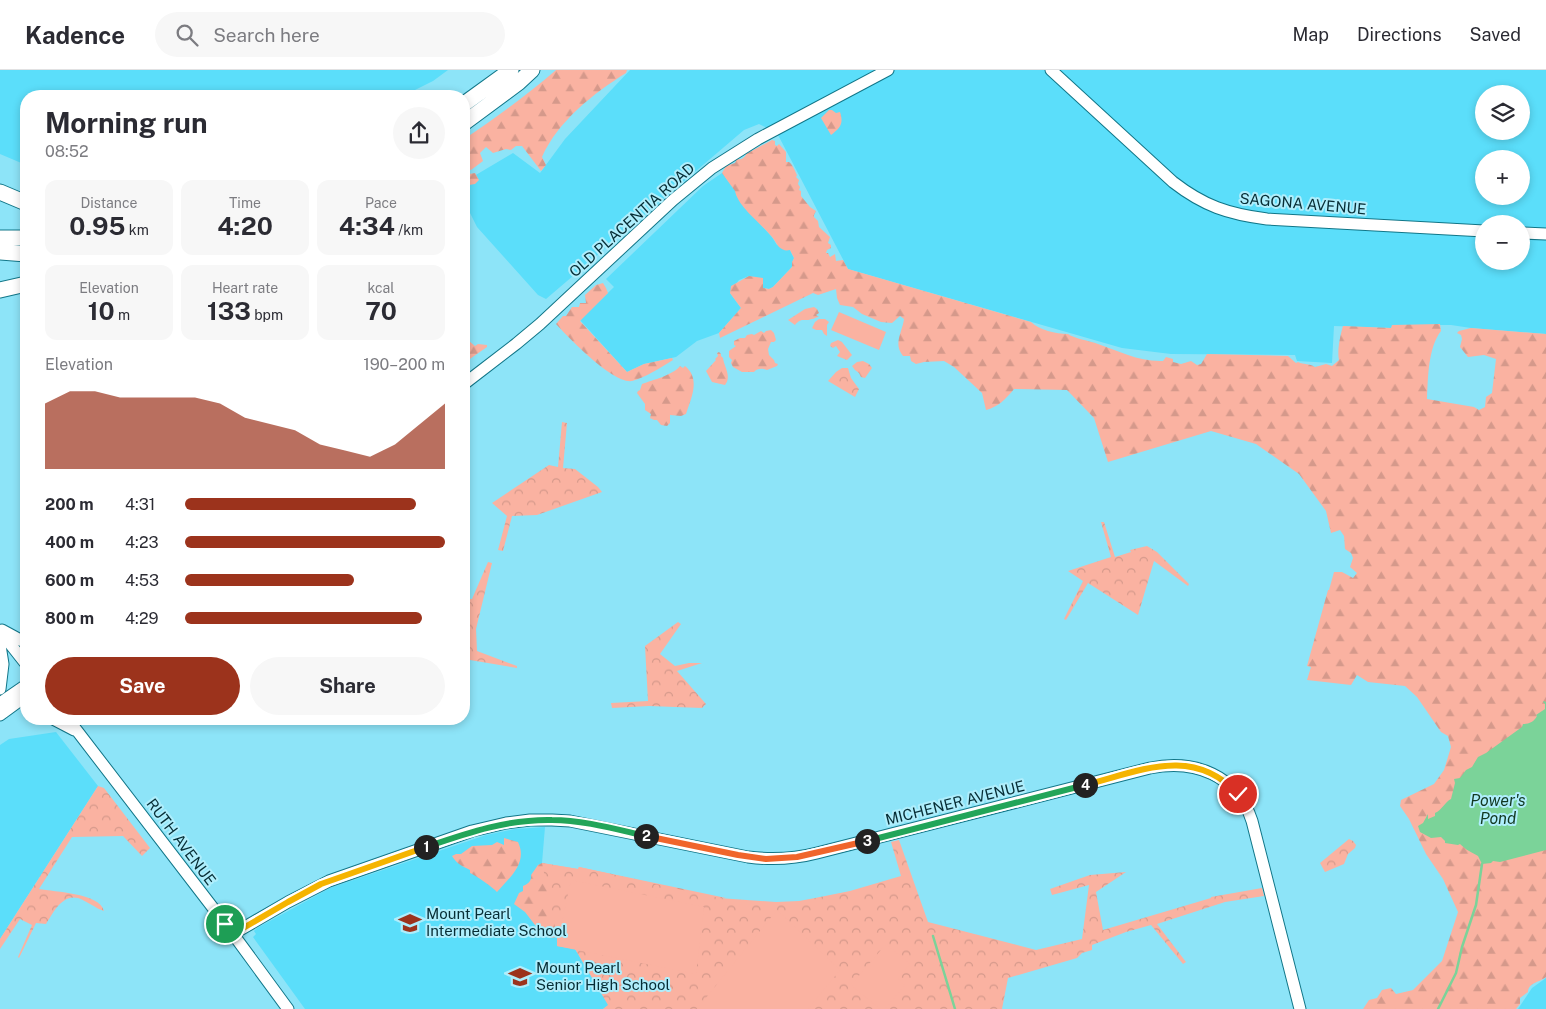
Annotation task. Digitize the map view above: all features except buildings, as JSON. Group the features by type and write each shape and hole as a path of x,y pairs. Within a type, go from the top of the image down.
{"highway":[{"path":"470,100 511,70"},
{"path":"470,119 518,83 532,70"},
{"path":"0,192 20,200"},
{"path":"0,238 20,238"},
{"path":"0,252 20,254"},
{"path":"0,290 20,285"}],"main road":[{"name":"OLD PLACENTIA ROAD","path":"470,379 534,329 673,200 712,168 766,134 888,70"},
{"name":"SAGONA AVENUE","path":"1051,70 1173,182 1193,196 1215,207 1240,215 1267,218 1475,230"},
{"path":"1530,233 1546,234"},
{"path":"0,630 20,640"},
{"path":"0,630 20,656"},
{"path":"0,645 3,664 0,689"},
{"path":"0,702 20,689"},
{"path":"0,715 20,700"},
{"path":"0,715 20,708"},
{"path":"64,725 77,732"},
{"name":"RUTH AVENUE","path":"72,725 233,934 288,1009"},
{"path":"76,725 77,732"},
{"name":"MICHENER AVENUE","path":"233,934 328,881 472,831 506,823 542,820 570,821 748,857 766,859 787,858 817,853 1150,768 1180,765 1198,768 1218,777 1238,794 1248,810 1300,1009"}],"shaded area":[{"path":"0,70 448,70 433,81 415,90 20,90 20,162 0,154"},
{"path":"630,70 1546,70 1546,334 1451,325 1393,325 1391,328 1334,326 1332,363 1297,361 1295,355 1171,354 1122,348 848,269 777,133 759,124 744,130 546,299 538,295 477,227 470,213 470,178 513,153 540,173 565,139"},
{"path":"722,173 736,191 743,205 777,245 790,250 794,258 792,267 769,289 763,288 763,283 756,278 749,276 739,280 730,293 741,308 719,333 697,341 676,357 644,364 627,372 580,320 614,287 606,279 703,186"},
{"path":"56,732 98,786 0,939 0,745 9,739"},
{"name":"Mount Pearl Intermediate School","path":"545,827 542,863 557,945 575,949 609,1005 603,1009 305,1009 253,937 256,934 254,931 257,928 330,888 486,835 515,829"},
{"path":"1546,978 1546,1009 1518,1009 1532,988"}],"green space":[{"path":"556,70 627,70 626,73 578,109 557,131 542,157 546,165 541,171 522,146 493,153 486,147 480,153 483,161 470,170 470,135"},
{"path":"829,110 836,113 840,112 842,120 839,128 831,135 821,118"},
{"path":"772,140 775,141 775,145 779,144 786,152 786,162 792,165 799,180 801,196 816,211 814,217 818,221 819,227 830,237 828,243 831,245 831,248 826,253 830,257 835,254 836,261 843,260 848,269 1031,322 1048,331 1068,334 1129,356 1154,361 1163,361 1166,357 1173,359 1173,362 1181,364 1191,361 1197,365 1201,364 1207,354 1288,356 1296,363 1315,367 1326,364 1332,366 1339,360 1339,343 1343,326 1391,328 1392,325 1440,324 1441,331 1431,354 1427,399 1474,407 1479,410 1485,407 1486,397 1492,393 1496,359 1484,355 1468,357 1460,347 1462,339 1461,335 1457,333 1471,328 1546,334 1546,977 1530,987 1528,992 1520,998 1520,1004 1516,1009 1363,1009 1369,1000 1377,998 1382,990 1391,988 1396,994 1413,990 1442,961 1458,912 1443,879 1426,854 1409,819 1400,806 1401,800 1434,784 1444,770 1451,747 1448,736 1441,732 1417,697 1405,686 1368,682 1357,675 1351,685 1307,680 1311,667 1307,666 1334,572 1342,572 1353,578 1357,573 1350,567 1353,558 1351,553 1345,549 1344,536 1340,530 1331,533 1326,511 1299,474 1256,444 1211,431 1108,462 1094,418 1067,390 1014,389 1001,402 986,410 982,393 954,367 944,361 916,364 911,361 910,356 903,356 898,343 904,319 900,316 892,323 881,322 862,314 853,307 840,305 836,289 818,295 813,293 720,338 719,333 741,308 730,293 731,286 749,276 763,278 763,288 769,289 792,267 794,258 790,250 784,250 779,247 768,232 745,209 722,173 726,166 735,163 737,159 745,157 746,154"},
{"path":"475,173 479,180 475,184 470,185 470,174"},
{"path":"603,283 608,293 580,321 627,372 644,364 672,358 673,360 642,377 632,381 624,380 603,368 556,324 563,316 566,316 572,307 579,307 580,303 586,303 585,295 596,285"},
{"path":"814,307 819,313 816,315 819,317 801,320 795,325 788,320 805,309"},
{"path":"839,312 886,332 879,350 831,330"},
{"path":"819,319 825,319 829,322 827,325 827,336 822,330 812,328"},
{"path":"771,330 776,340 771,342 768,349 769,355 778,364 777,366 767,370 758,369 754,372 742,372 733,367 729,351 736,346 734,341 745,338 747,335 754,335 761,331 764,333"},
{"path":"838,340 842,342 852,355 847,360 837,356 840,352 836,346 833,348 830,346 831,343"},
{"path":"470,342 475,346 478,344 487,345 487,347 470,359"},
{"path":"719,352 723,358 728,375 725,385 712,382 706,371 716,360 717,353"},
{"path":"863,361 872,368 865,378 861,377 852,366 857,362"},
{"path":"680,366 683,368 685,366 693,377 694,383 690,402 686,414 681,416 670,415 670,423 667,426 661,425 657,420 650,418 651,414 645,410 645,404 637,393 642,384 668,375"},
{"path":"842,368 848,368 851,378 859,389 855,397 828,381"},
{"path":"562,422 567,423 563,468 575,469 602,492 537,515 512,516 503,551 498,550 507,516 492,503 549,465 558,467"},
{"path":"1101,522 1104,522 1115,557 1131,552 1130,550 1147,546 1157,552 1189,584 1188,586 1154,561 1138,615 1088,583 1066,620 1064,619 1083,581 1068,571 1111,557"},
{"path":"488,562 492,563 476,629 477,651 517,666 517,668 470,660 470,599 472,599"},
{"path":"678,622 681,624 660,654 675,666 702,663 677,671 706,704 702,708 649,706 612,708 611,703 648,701 645,646"},
{"path":"98,786 104,788 150,848 142,856 123,836 72,837 39,889 86,897 101,905 104,911 78,898 67,899 59,905 46,924 36,923 19,958 32,925 20,919 0,949 0,939"},
{"path":"504,838 518,842 521,857 512,875 497,892 470,873 470,870 458,863 452,856 461,854 472,846 492,845 497,842 504,845"},
{"path":"1349,839 1356,845 1348,854 1344,864 1325,872 1320,863"},
{"path":"899,840 928,922 1036,950 1082,939 1089,885 1052,895 1050,889 1090,875 1126,872 1096,892 1103,930 1211,897 1262,888 1264,896 1225,902 1157,924 1186,962 1183,964 1151,925 1092,945 1092,950 1082,953 1077,958 1008,978 1002,1009 603,1009 608,1005 575,949 557,946 557,937 542,863 578,869 579,867 719,898 776,902 799,901 850,891 901,876 891,842"},
{"path":"542,863 578,869 579,867 726,898 557,926 553,929 557,937 550,938 550,935 535,925 525,912 514,904 519,893 523,891 523,886 529,882 531,875 538,865"},
{"path":"571,880 704,907 696,974 557,946"},
{"path":"777,910 840,970 808,1009 697,1009"},
{"path":"886,944 910,964 898,979 905,985 885,1009 880,1009 851,985"}],"water":[{"name":"Power's Pond","path":"1544,701 1546,702 1546,850 1500,862 1493,861 1482,864 1478,856 1460,844 1445,843 1441,837 1431,838 1420,832 1418,826 1423,823 1428,814 1428,819 1435,816 1435,813 1451,799 1455,783 1454,779 1460,778 1466,770 1472,767 1478,757 1522,727 1523,724 1533,721 1536,715 1545,709"}],"waterway":[{"path":"1438,1009 1456,973 1462,947 1476,905 1482,864"},
{"path":"933,936 955,1009"}],"place":[{"name":"Mount Pearl Intermediate School","path":"410,923"},
{"name":"Mount Pearl Senior High School","path":"520,977"}],"route":[{"path":"225,924 233,934 246,925 328,881 472,831 506,823 530,820 570,821 748,857 776,859 817,853 1163,766 1186,766 1205,771 1223,780 1238,794"}]}
